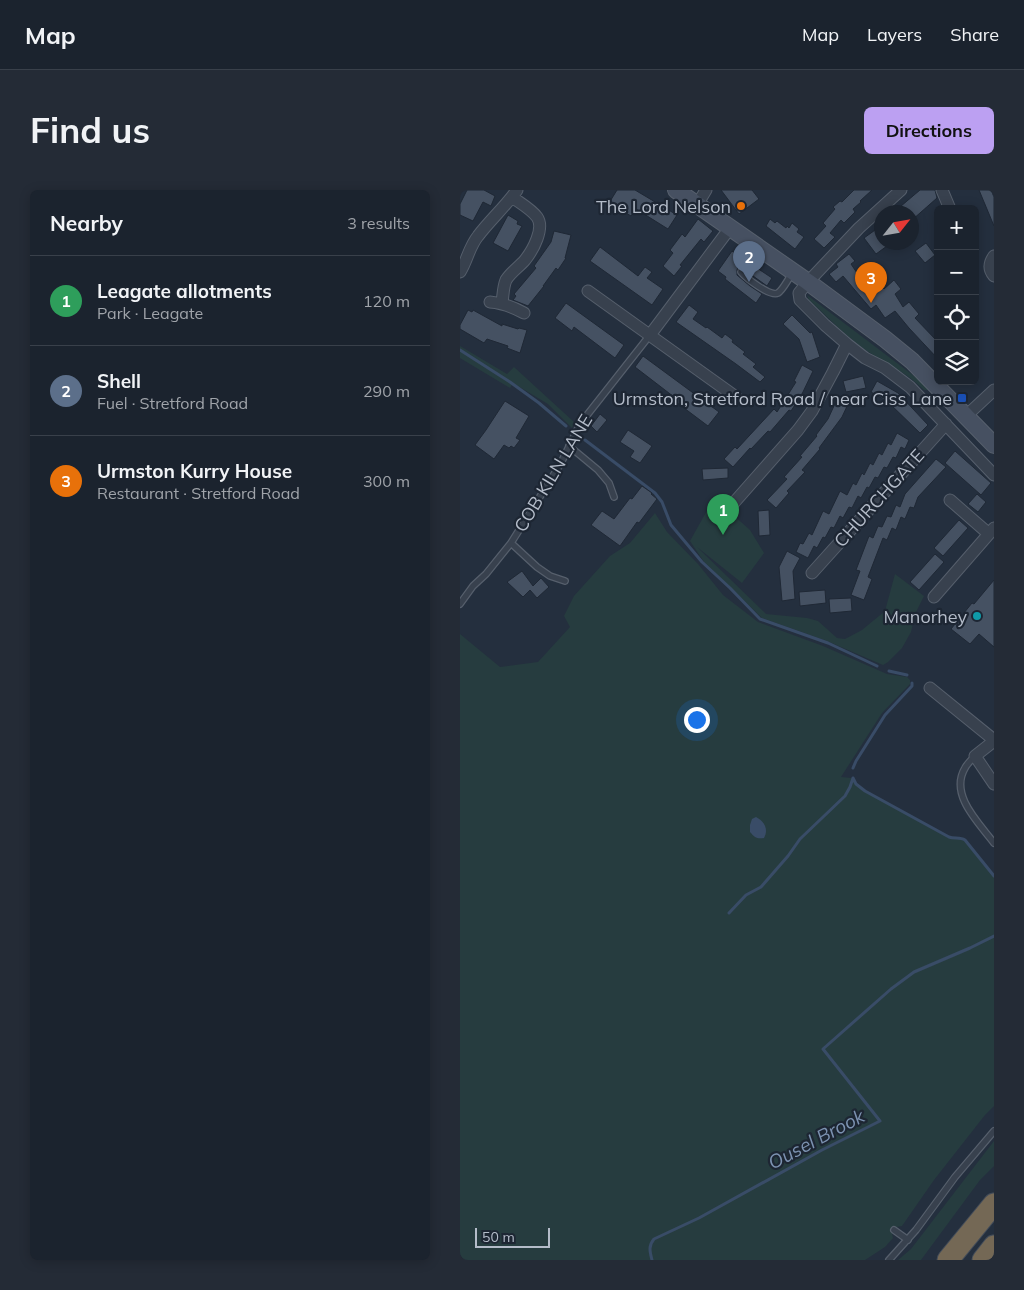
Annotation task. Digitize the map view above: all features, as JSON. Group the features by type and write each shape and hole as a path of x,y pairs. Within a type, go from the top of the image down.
{"highway":[{"path":"949,1259 994,1204"},
{"path":"984,1260 994,1246"}],"main road":[{"path":"676,190 808,282 885,339 912,361 991,442"}],"street":[{"path":"697,205 706,190"},
{"path":"942,190 948,205"},
{"path":"895,192 808,282 799,293 800,300 847,344 865,358 897,376 910,387 994,475"},
{"path":"460,272 470,248 514,193 536,215 540,222 539,229 537,239 526,258 510,274 496,302 512,306 524,313"},
{"path":"650,335 730,228"},
{"path":"994,256 991,260 990,269 994,276"},
{"path":"588,291 736,397"},
{"path":"731,506 798,430 812,411 847,344"},
{"path":"924,401 939,388"},
{"path":"966,416 994,390"},
{"name":"CHURCHGATE","path":"812,573 946,424"},
{"path":"973,452 991,442"},
{"path":"934,597 991,531 950,500"},
{"path":"930,688 994,740 975,756 994,784"}],"lane":[{"path":"756,246 741,272 744,276 771,294 776,294 780,292 793,272"},
{"name":"COB KILN LANE","path":"460,604 510,543 561,463 580,424 650,335"},
{"path":"569,446 598,470 609,483 614,497"},
{"path":"510,543 537,567 550,576 564,581"},
{"path":"975,756 965,767 962,774 961,792 969,809 994,843"},
{"path":"889,1260 908,1240 955,1177 994,1131"},
{"path":"894,1230 908,1240"}],"green space":[{"path":"807,295 926,385 928,390 924,390 904,374 859,345 809,300"},
{"path":"460,346 507,374 514,367 574,422 572,428 548,404 513,383 510,388 460,358"},
{"path":"714,498 750,530 764,553 742,583 697,547 766,614 807,618 818,621 837,638 845,639 862,630 885,611 895,574 924,596 915,614 911,632 902,648 883,665 827,641 762,618 704,562 690,541"},
{"path":"655,513 667,532 698,564 723,595 758,622 823,646 887,674 907,677 910,680 910,684 882,713 841,777 851,778 865,791 949,837 965,840 994,876 994,1106 934,1180 902,1226 896,1227 892,1233 893,1238 885,1247 865,1260 460,1260 460,634 500,667 538,662 570,627 564,616 574,596 610,556 630,543"},
{"path":"994,1141 994,1166 980,1180 921,1260 898,1260 911,1249"}],"water":[{"path":"756,817 765,826 764,838 756,838 750,832 752,819"}],"building":[{"path":"467,190 484,190 495,196 491,206 483,202 473,221 460,215 460,204"},
{"path":"617,190 635,190 677,215 668,229 636,209 631,216 609,203"},
{"name":"The Lord Nelson","path":"721,190 752,190 759,199 739,214"},
{"path":"854,190 872,190 853,209 855,212 844,223 841,220 830,233 835,237 824,248 814,239 826,226 823,223 835,209 833,207 840,201 842,202"},
{"path":"920,190 935,190 937,198 919,214 919,205 902,205"},
{"path":"979,190 991,190 994,197 994,226"},
{"path":"508,215 518,221 517,224 522,226 508,251 493,243"},
{"path":"698,219 713,231 704,242 701,239 680,265 682,266 674,276 663,266 673,253 670,250 682,234 685,237"},
{"path":"770,219 775,223 777,221 786,228 787,226 789,228 792,223 799,229 797,232 804,237 795,249 766,226"},
{"path":"554,231 571,235 566,258 558,270 556,268 528,306 513,300 516,296 514,294 536,268 534,266 551,242"},
{"path":"874,231 874,250 882,250 876,254 864,238"},
{"path":"926,243 934,256 925,263 915,251 919,250"},
{"path":"600,247 638,276 645,267 652,272 647,278 663,289 652,305 590,261"},
{"path":"732,251 743,258 737,270 737,275 762,294 756,303 725,279 726,277 718,271"},
{"path":"849,254 855,261 851,264 861,279 866,275 868,277 870,275 884,289 894,280 901,289 895,294 903,307 909,302 919,314 915,318 934,338 934,355 895,311 885,318 876,305 871,309 843,276 836,282 829,274 838,267 836,264"},
{"path":"751,264 772,278 767,286 746,271"},
{"path":"566,303 624,345 615,358 574,327 572,331 555,318"},
{"path":"689,305 698,312 693,319 722,338 725,334 745,352 743,354 756,364 753,367 765,377 760,382 676,322"},
{"path":"468,310 472,312 473,310 502,326 502,324 527,330 520,353 507,348 508,346 487,339 484,343 460,329 460,325"},
{"path":"792,315 810,333 812,332 820,357 807,362 799,339 783,324"},
{"path":"643,356 719,412 708,426 635,367"},
{"path":"802,365 813,371 791,411 789,410 770,432 768,431 750,448 733,467 724,459 735,447 737,449 774,409 777,412 796,382 794,381"},
{"path":"863,376 866,388 846,392 843,381"},
{"path":"877,381 898,393 928,425 920,433 888,402 871,392"},
{"path":"838,397 849,402 842,417 820,449 802,470 805,472 787,491 789,493 776,508 767,500 787,479 784,477 817,436 828,419"},
{"path":"505,401 529,416 516,438 520,440 514,448 504,445 494,459 475,445"},
{"path":"600,414 607,420 597,432 591,426"},
{"path":"628,430 652,446 640,463 630,457 634,451 620,442"},
{"path":"897,433 909,440 905,449 901,447 896,458 893,457 887,468 884,467 878,478 875,477 861,498 858,496 852,508 849,507 843,518 840,516 834,528 831,527 817,548 814,546 808,558 796,552 800,543 803,544 809,533 812,535 823,511 829,514 840,491 847,495 853,483 856,485 862,473 864,475 870,463 873,465 879,453 882,455 888,443 891,445"},
{"path":"955,451 991,483 981,495 945,463"},
{"path":"936,459 946,467 918,497 914,508 910,507 905,519 901,517 896,530 892,528 887,540 883,538 868,577 872,579 864,600 851,595 860,571 856,570 869,536 873,538 878,526 882,527 887,516 891,517 896,505 900,507 905,494"},
{"path":"728,468 728,478 703,480 702,469"},
{"path":"642,486 657,499 620,546 591,525 602,511 614,519"},
{"path":"977,494 986,502 978,512 968,504"},
{"path":"769,510 770,535 759,536 758,511"},
{"path":"959,520 968,528 943,556 934,548"},
{"path":"787,551 800,558 793,571 795,599 782,601 779,567"},
{"path":"935,554 944,562 919,590 910,582"},
{"path":"522,571 533,586 541,578 549,587 537,598 530,590 523,597 507,582"},
{"name":"Manorhey","path":"994,580 994,647 979,634 970,644 951,629"},
{"path":"825,590 826,603 800,606 799,592"},
{"path":"851,598 852,611 830,613 829,599"}],"waterway":[{"path":"460,350 510,382 566,426"},
{"path":"585,440 655,493 662,502 671,525 702,562 760,619 828,643 877,666"},
{"path":"889,671 907,675"},
{"path":"853,768 885,715 912,686 912,683"},
{"path":"853,778 856,784 865,791 949,837 965,840 994,876"},
{"path":"729,913 746,895 761,887 800,839 845,796 853,778"},
{"name":"Ousel Brook","path":"652,1260 650,1247 654,1239 699,1218 822,1150 880,1121 823,1049 891,989 914,972 994,936"}],"place":[{"name":"The Lord Nelson","path":"741,206"},
{"name":"Shell","path":"749,282"},
{"name":"Urmston Kurry House","path":"871,303"},
{"name":"Urmston, Stretford Road / near Ciss Lane","path":"962,398"},
{"name":"Leagate allotments","path":"723,535"},
{"name":"Manorhey","path":"977,616"}]}
